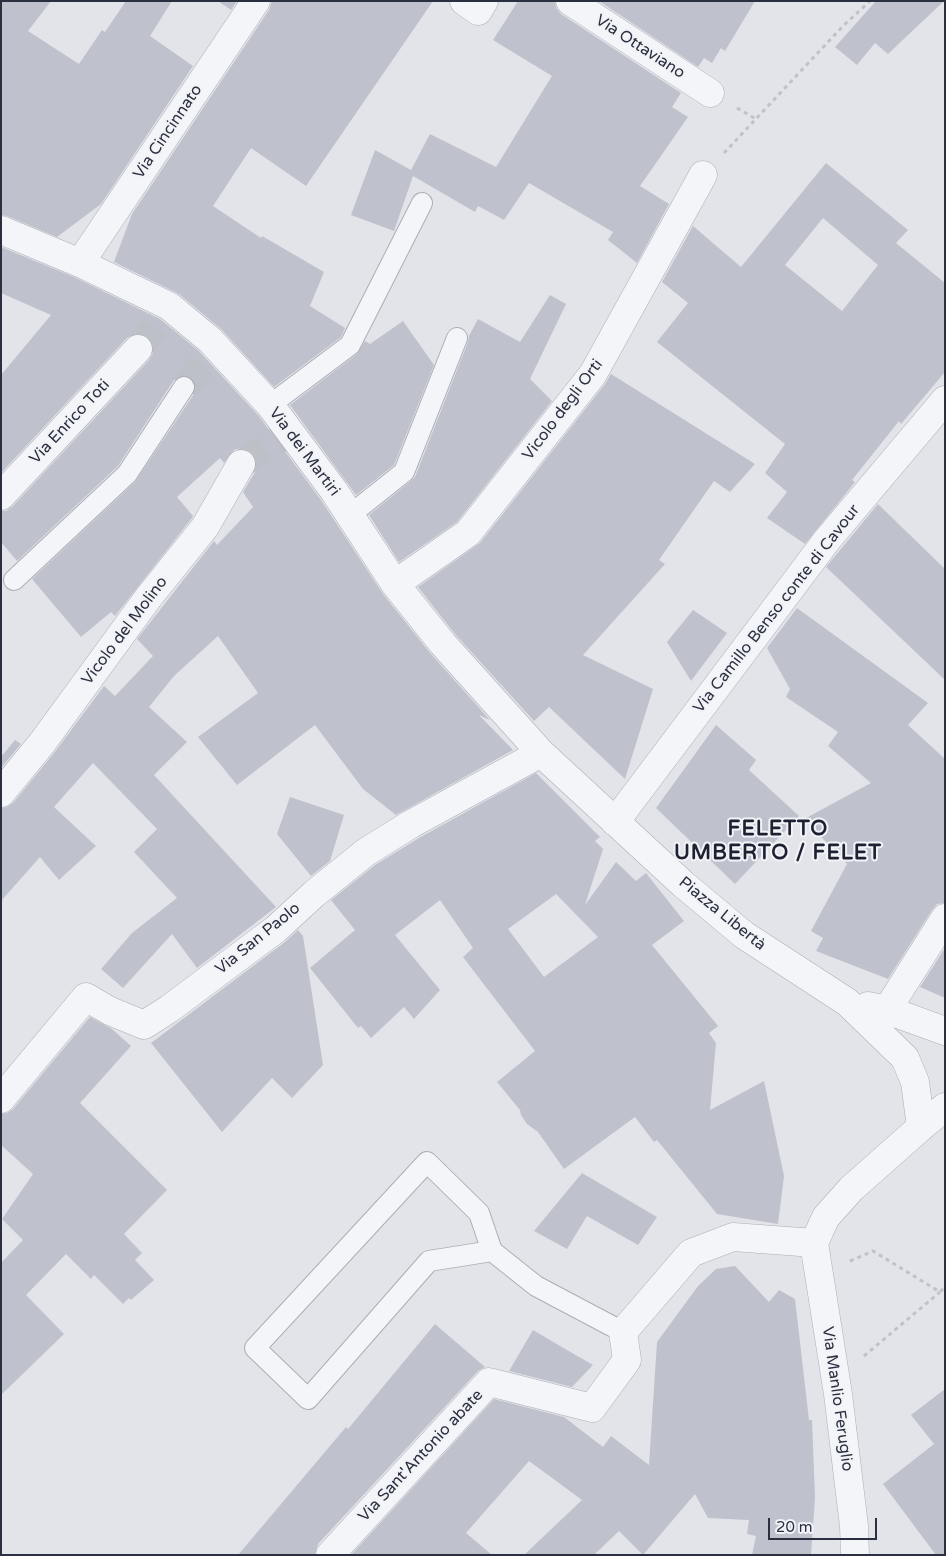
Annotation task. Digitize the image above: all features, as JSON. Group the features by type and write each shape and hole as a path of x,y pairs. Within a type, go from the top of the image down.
{"street":[{"name":"Via Cincinnato","path":"80,263 256,1"},
{"path":"464,1 478,11 484,1"},
{"name":"Via Ottaviano","path":"570,1 710,93"},
{"name":"Vicolo degli Orti","path":"395,584 468,533 593,374 703,175"},
{"name":"Via dei Martiri","path":"1,230 80,263 210,340 214,351 270,405 285,436 334,491 395,584 442,644 541,753"},
{"name":"Via Enrico Toti","path":"1,496 138,349"},
{"name":"Via Camillo Benso conte di Cavour","path":"616,822 827,540 945,400"},
{"name":"Vicolo del Molino","path":"1,793 42,743 148,598 205,527 241,464"},
{"name":"Piazza Libertà","path":"541,753 683,884 744,935 847,1002 905,1058 915,1082 920,1127"},
{"name":"Via San Paolo","path":"1,1099 86,997 110,1011 144,1025 169,1009 276,929 314,894 366,852 410,824 541,753"},
{"path":"887,1010 945,918"},
{"name":"Piazza Libertà","path":"847,1002 887,1010 945,1031"},
{"path":"623,1332 691,1253 733,1237 814,1244 826,1216 851,1189 945,1107"},
{"name":"Via Manlio Feruglio","path":"814,1244 838,1394 854,1526 855,1555"},
{"name":"Via Sant'Antonio abate","path":"330,1555 489,1382 592,1408 627,1360 623,1332"}],"lane":[{"path":"270,405 350,345 422,203"},
{"path":"350,514 404,472 457,338"},
{"path":"14,580 127,474 184,387"},
{"path":"492,1251 429,1261 308,1399 255,1348 426,1162 479,1213 492,1251 536,1286 623,1332"}],"path":[{"path":"703,175 837,33 870,1"},
{"path":"820,1274 873,1251 940,1292"},
{"path":"862,1358 945,1287"}],"building":[{"path":"1,1 51,1 28,31 79,64 102,30 105,32 126,1 172,1 150,36 193,66 101,204 57,237 1,215"},
{"path":"218,1 237,1 231,10"},
{"path":"272,1 433,1 306,186 251,148 213,206 261,238 262,236 324,272 310,306 345,328 341,337 274,387 221,329 179,294 114,262 132,214 269,10"},
{"path":"518,1 555,1 556,8 561,14 681,93 672,107 688,117 640,186 669,204 637,263 608,240 613,232 529,183 504,220 478,206 475,212 413,176 394,231 351,215 375,150 411,170 430,134 496,167 552,76 493,40"},
{"path":"599,1 755,1 725,51 721,48 712,63 704,58 698,67"},
{"path":"876,1 944,1 888,54 875,43 857,65 835,47"},
{"path":"826,163 908,230 896,243 945,283 945,372 901,424 899,421 852,480 855,482 805,544 767,518 787,492 765,473 785,444 657,342 688,303 662,282 693,226 741,267","holes":["823,218 878,265 842,311 785,265"]},
{"path":"1,247 74,277 160,319 199,351 258,415 321,500 383,594 431,654 490,720 479,715 513,750 396,815 363,789 315,725 237,785 198,737 258,693 218,636 174,676 149,707 187,742 154,775 276,907 197,968 172,934 123,988 101,969 132,933 177,898 134,852 157,829 93,763 54,807 96,846 59,880 40,857 1,901 1,808 13,803 54,753 104,686 115,696 153,656 137,639 214,541 217,545 253,507 243,492 255,472 257,463 249,451 241,448 234,450 224,463 220,458 177,497 193,516 192,518 115,616 111,612 81,637 32,579 135,482 194,394 196,387 190,377 184,375 174,380 118,466 17,561 1,542 1,511 6,511 12,507 149,360 153,353 153,345 149,338 142,334 134,334 127,338 1,473 1,375 51,315 1,293"},
{"path":"550,295 566,304 530,379 552,401 457,522 399,562 369,515 415,477 469,336 478,319 520,342"},
{"path":"403,321 434,365 394,465 356,495 290,405 357,354 365,341 370,344"},
{"path":"611,374 755,464 730,492 714,481 659,560 665,564 583,655 653,689 625,779 549,707 534,721 455,634 418,587 480,543"},
{"path":"878,504 945,569 945,680 826,567"},
{"path":"797,608 928,703 908,725 945,759 945,903 937,904 932,910 888,979 816,951 823,938 811,931 847,864 804,819 871,783 828,746 838,732 786,697 790,689 767,648"},
{"path":"693,610 727,633 691,681 667,642"},
{"path":"716,725 756,760 749,770 799,816 735,884 656,808"},
{"path":"15,740 21,744 1,768 1,757"},
{"path":"536,773 600,837 595,841 603,849 585,905 616,862 636,881 646,873 684,921 652,945 718,1026 709,1033 716,1043 710,1110 764,1081 784,1176 778,1224 717,1214 657,1140 654,1142 635,1117 564,1169 538,1132 527,1124 520,1110 497,1082 535,1051 463,957 473,948 440,900 395,935 440,990 414,1019 404,1007 371,1038 361,1026 358,1028 310,968 355,930 331,900 375,865 419,838","holes":["556,894 598,937 544,977 508,929"]},
{"path":"290,797 344,815 330,861 311,876 277,834"},
{"path":"298,930 303,936 323,1065 292,1098 272,1078 222,1132 151,1043 285,942"},
{"path":"945,948 945,998 920,987"},
{"path":"90,1017 112,1029 131,1046 80,1103 167,1190 124,1234 142,1253 135,1260 154,1280 131,1300 129,1298 123,1304 94,1275 91,1279 66,1254 26,1295 64,1334 1,1395 1,1263 23,1240 2,1219 33,1174 1,1145 1,1114 13,1109"},
{"path":"582,1173 657,1217 638,1245 587,1216 567,1249 534,1231"},
{"path":"735,1266 769,1302 779,1290 795,1299 809,1420 812,1420 815,1498 811,1555 752,1555 756,1536 747,1534 749,1520 708,1518 695,1494 643,1555 619,1531 594,1555 524,1555 582,1500 529,1461 466,1533 492,1555 351,1555 494,1399 564,1417 603,1447 611,1436 649,1465 657,1342 698,1286 716,1269"},
{"path":"435,1324 485,1367 478,1371 318,1544 315,1555 238,1555 346,1427 348,1429"},
{"path":"533,1330 593,1365 572,1387 509,1371"},
{"path":"945,1389 945,1555 936,1555 883,1484 934,1444 911,1415"}],"tunnel":[{"path":"138,349 160,319"},
{"path":"184,387 211,354"},
{"path":"241,464 280,439"}],"district":[{"name":"FELETTO UMBERTO / FELET","path":"778,841"}]}
